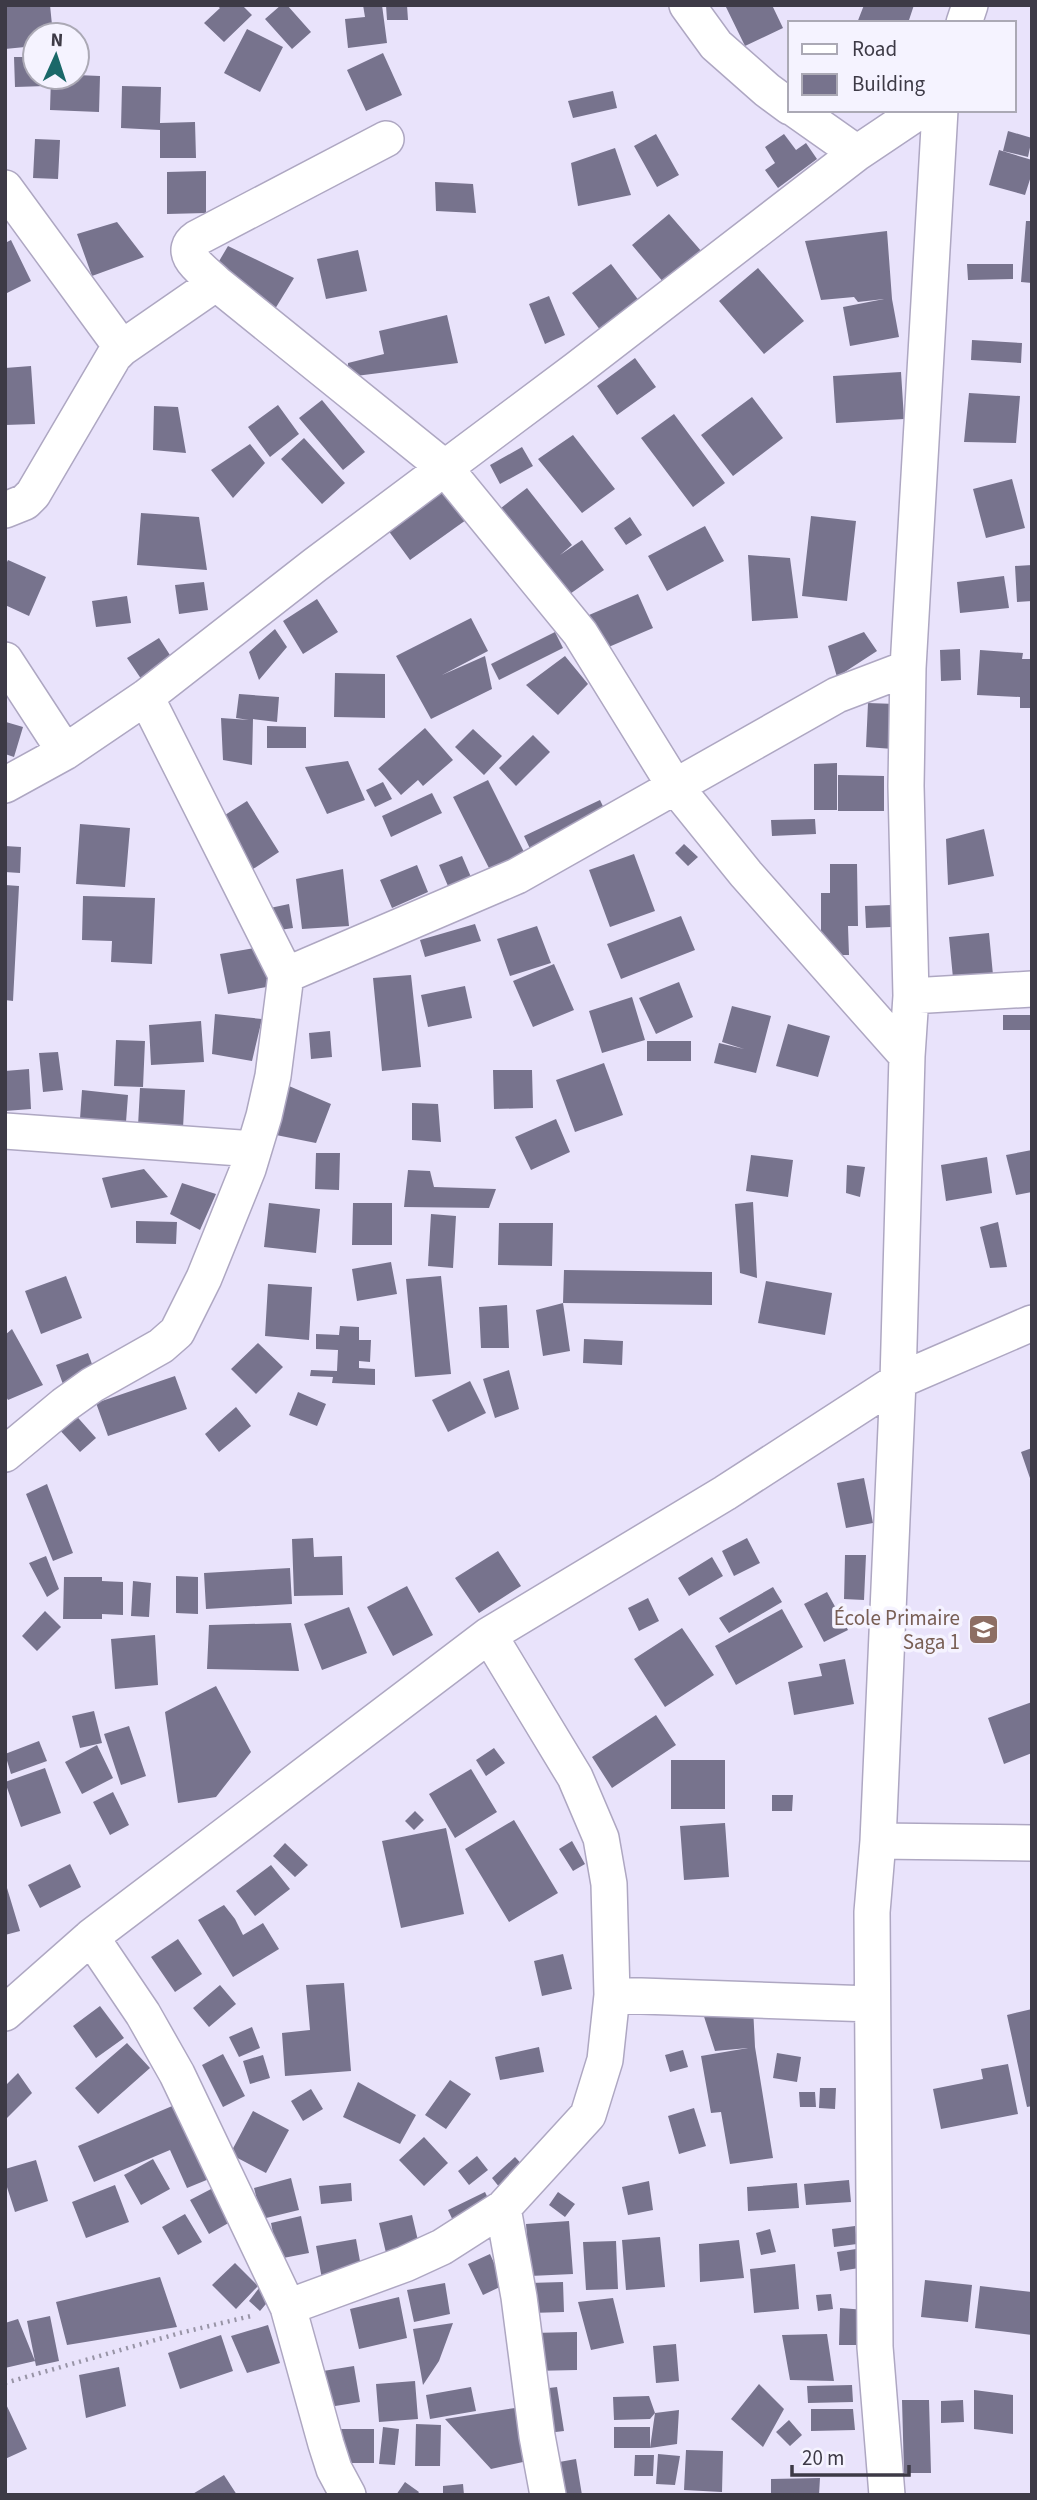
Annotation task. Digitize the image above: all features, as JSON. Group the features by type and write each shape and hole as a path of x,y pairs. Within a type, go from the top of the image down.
{"street":[{"path":"687,5 716,46 788,106"},
{"path":"799,112 857,153"},
{"path":"5,785 65,752 146,697 315,565 857,153 918,112"},
{"path":"887,2495 875,2347 872,1912 878,1841 898,1381 911,996 906,786 908,668 940,112"},
{"path":"386,139 191,242 189,257 216,283 445,468 580,633 674,785 746,874 907,1056"},
{"path":"5,188 122,348"},
{"path":"5,510 26,502 33,494 108,365 122,348 216,283"},
{"path":"5,660 65,752"},
{"path":"286,975 517,876 837,695 908,668"},
{"path":"5,1454 92,1385 161,1346 177,1332 204,1278 254,1149 274,1076 286,975 146,697"},
{"path":"911,996 1032,989"},
{"path":"5,1131 254,1149"},
{"path":"5,2013 90,1937 489,1635 725,1493 898,1381 1032,1323"},
{"path":"288,2307 405,2264 442,2247 503,2208 588,2115 605,2060 612,1995 609,1884 600,1838 575,1777 489,1635"},
{"path":"878,1841 1032,1843"},
{"path":"90,1937 143,2014 177,2074 288,2307 334,2469 348,2495"},
{"path":"612,1995 873,2004"},
{"path":"503,2208 548,2495"}],"path":[{"path":"5,2383 180,2333 288,2307"}],"building":[{"path":"5,5 50,5 52,21 21,21 21,47 5,49"},
{"path":"216,5 242,5 252,15 224,42 204,23 220,8"},
{"path":"281,5 287,5 311,32 292,49 265,19"},
{"path":"363,5 382,5 387,43 348,48 345,19 365,17"},
{"path":"386,5 407,5 408,20 387,20"},
{"path":"725,5 772,5 783,28 745,46"},
{"path":"864,5 914,5 909,21 858,21"},
{"path":"247,29 283,47 260,92 224,73"},
{"path":"383,53 402,95 366,111 347,70"},
{"path":"14,57 21,57 21,87 15,87"},
{"path":"91,76 100,76 99,112 50,110 51,91 91,91"},
{"path":"122,86 161,87 160,123 195,122 196,158 160,158 160,130 121,128"},
{"path":"613,91 617,108 573,118 568,101"},
{"path":"1008,131 1032,138 1028,157 1003,151"},
{"path":"656,134 679,175 657,187 634,146"},
{"path":"784,134 796,150 806,143 817,159 778,188 765,170 775,163 765,147"},
{"path":"35,139 60,140 58,179 33,178"},
{"path":"615,148 631,195 578,206 571,163"},
{"path":"999,150 1032,160 1032,173 1025,195 989,185"},
{"path":"206,171 206,213 167,214 167,172"},
{"path":"435,182 473,184 476,213 436,211"},
{"path":"669,214 702,252 664,283 632,245"},
{"path":"1026,221 1032,221 1032,283 1021,282"},
{"path":"117,222 144,257 92,276 77,234"},
{"path":"887,231 892,299 899,337 850,346 843,307 884,299 858,302 854,297 821,300 805,241"},
{"path":"11,240 31,281 5,294 5,243"},
{"path":"228,246 294,278 275,309 215,268"},
{"path":"358,250 367,291 326,299 317,259"},
{"path":"611,264 643,306 604,335 572,293"},
{"path":"967,264 1013,264 1013,279 968,280"},
{"path":"758,268 804,321 764,354 719,301"},
{"path":"549,296 565,335 545,344 529,304"},
{"path":"447,315 458,363 348,377 348,363 384,354 379,331"},
{"path":"972,340 1022,343 1021,363 971,360"},
{"path":"635,358 656,387 617,415 597,386"},
{"path":"31,366 35,424 5,425 5,368"},
{"path":"901,372 904,419 836,423 833,376"},
{"path":"969,393 1020,396 1016,443 964,442"},
{"path":"752,397 783,438 733,476 701,435"},
{"path":"322,400 365,452 343,470 299,418"},
{"path":"278,405 299,434 270,457 248,427"},
{"path":"154,406 178,407 186,453 153,450"},
{"path":"674,414 725,483 693,507 641,438"},
{"path":"573,435 615,489 582,513 538,459"},
{"path":"304,438 345,483 322,504 281,459"},
{"path":"250,444 265,463 233,498 211,470"},
{"path":"522,447 533,466 500,484 490,465"},
{"path":"1012,479 1025,528 986,538 973,489"},
{"path":"441,486 466,520 410,560 385,526"},
{"path":"527,488 572,545 560,555 582,540 604,570 567,596 501,508"},
{"path":"141,513 199,517 207,570 137,565"},
{"path":"811,516 856,521 847,601 802,596"},
{"path":"630,517 642,535 626,545 614,528"},
{"path":"705,526 724,561 667,591 648,556"},
{"path":"748,555 790,558 798,618 752,621"},
{"path":"8,560 46,577 29,616 5,605 5,566"},
{"path":"1032,565 1032,601 1017,602 1015,566"},
{"path":"1004,576 1009,608 960,613 957,582"},
{"path":"204,582 208,610 179,614 175,585"},
{"path":"638,594 653,628 604,649 589,615"},
{"path":"127,596 131,623 96,627 92,601"},
{"path":"317,599 338,632 303,654 283,621"},
{"path":"471,618 488,651 442,675 485,656 492,689 431,719 396,656"},
{"path":"275,629 287,647 259,680 249,652"},
{"path":"555,632 563,648 499,680 491,664"},
{"path":"864,632 877,651 837,677 828,646"},
{"path":"159,638 179,669 148,689 127,658"},
{"path":"960,649 961,680 941,681 940,650"},
{"path":"980,650 1023,653 1022,659 1032,659 1032,708 1020,708 1020,697 977,695"},
{"path":"565,656 588,684 558,715 526,685"},
{"path":"335,673 385,674 385,718 334,717"},
{"path":"239,694 279,697 277,722 253,719 252,765 223,760 221,718 249,720 236,718"},
{"path":"868,703 896,704 893,749 866,747"},
{"path":"6,722 23,727 14,757 5,754"},
{"path":"267,726 306,727 306,748 267,748"},
{"path":"425,728 453,760 423,786 418,780 401,795 378,769"},
{"path":"473,729 502,756 484,775 455,747"},
{"path":"533,735 550,752 516,786 499,768"},
{"path":"348,761 365,800 327,814 305,767"},
{"path":"837,763 837,810 814,810 814,764"},
{"path":"838,775 884,776 884,811 838,811"},
{"path":"488,780 527,858 493,876 453,797"},
{"path":"383,782 392,799 375,807 366,790"},
{"path":"432,793 442,813 391,837 382,816"},
{"path":"600,800 610,821 534,857 524,836"},
{"path":"247,801 279,852 247,873 214,822"},
{"path":"815,819 816,834 772,836 771,820"},
{"path":"80,824 130,828 125,887 76,884"},
{"path":"984,829 994,876 948,885 946,839"},
{"path":"684,844 698,857 688,866 675,853"},
{"path":"5,846 21,847 20,873 5,872"},
{"path":"634,854 655,911 610,927 589,870"},
{"path":"462,856 471,877 448,886 439,865"},
{"path":"830,864 857,864 858,926 848,926 849,955 821,955 821,893 830,893"},
{"path":"417,865 428,892 392,908 380,880"},
{"path":"343,869 349,926 302,929 296,879"},
{"path":"5,885 19,886 13,1001 5,1000"},
{"path":"83,896 155,898 152,964 111,962 112,941 82,940"},
{"path":"289,904 293,928 273,931 270,908"},
{"path":"891,905 891,927 866,928 865,906"},
{"path":"681,916 695,950 621,979 607,944"},
{"path":"475,924 481,941 425,957 420,940"},
{"path":"537,926 551,963 510,976 497,939"},
{"path":"989,933 993,975 953,978 949,937"},
{"path":"266,946 272,986 228,994 220,954"},
{"path":"554,964 574,1010 533,1027 513,981"},
{"path":"411,975 421,1067 382,1071 373,978"},
{"path":"679,982 693,1017 656,1034 639,998"},
{"path":"465,986 472,1018 428,1027 421,995"},
{"path":"632,997 645,1040 602,1053 589,1011"},
{"path":"732,1006 771,1016 756,1073 714,1063 719,1043 744,1049 722,1042"},
{"path":"215,1014 262,1019 252,1061 212,1054"},
{"path":"1003,1015 1032,1015 1032,1030 1003,1030"},
{"path":"201,1021 204,1062 151,1065 149,1025"},
{"path":"788,1024 830,1036 818,1077 776,1066"},
{"path":"330,1031 332,1057 311,1059 309,1033"},
{"path":"116,1040 145,1041 143,1087 114,1086"},
{"path":"647,1041 691,1041 691,1061 647,1061"},
{"path":"58,1052 63,1090 43,1092 39,1053"},
{"path":"604,1063 623,1115 575,1132 556,1080"},
{"path":"29,1069 31,1109 5,1111 5,1071"},
{"path":"493,1070 532,1070 533,1108 494,1109"},
{"path":"289,1086 331,1104 316,1143 271,1134"},
{"path":"140,1088 185,1090 183,1128 138,1126"},
{"path":"82,1090 128,1095 126,1122 80,1119"},
{"path":"412,1103 438,1104 441,1142 412,1140"},
{"path":"556,1119 570,1152 531,1170 515,1137"},
{"path":"1032,1150 1032,1192 1016,1195 1006,1155"},
{"path":"316,1153 340,1153 339,1190 315,1189"},
{"path":"751,1155 793,1160 788,1197 746,1191"},
{"path":"987,1157 992,1193 946,1201 941,1165"},
{"path":"847,1165 865,1167 860,1197 846,1193"},
{"path":"144,1169 168,1197 111,1208 102,1178"},
{"path":"408,1170 430,1171 434,1187 496,1189 489,1208 404,1207"},
{"path":"182,1183 216,1194 200,1230 170,1214"},
{"path":"753,1202 757,1278 740,1273 735,1204"},
{"path":"269,1203 320,1209 316,1253 264,1247"},
{"path":"353,1203 392,1203 392,1245 352,1245"},
{"path":"431,1214 456,1216 453,1268 428,1266"},
{"path":"136,1221 177,1222 176,1244 136,1243"},
{"path":"998,1222 1007,1267 990,1268 980,1227"},
{"path":"499,1223 553,1223 552,1266 498,1265"},
{"path":"391,1262 397,1294 357,1301 352,1269"},
{"path":"564,1270 712,1272 712,1305 563,1303"},
{"path":"66,1276 82,1318 41,1334 25,1291"},
{"path":"441,1276 451,1374 415,1377 406,1279"},
{"path":"766,1281 832,1293 825,1335 758,1323"},
{"path":"268,1284 312,1287 309,1340 265,1336"},
{"path":"563,1303 570,1351 543,1356 536,1310"},
{"path":"507,1305 509,1348 481,1348 479,1307"},
{"path":"340,1326 359,1327 359,1340 371,1340 370,1362 359,1361 359,1368 375,1369 375,1385 332,1383 333,1377 310,1376 311,1370 337,1371 338,1350 316,1349 316,1334 339,1335"},
{"path":"12,1329 43,1385 8,1400 5,1395 5,1335"},
{"path":"584,1339 623,1341 622,1365 583,1363"},
{"path":"258,1343 283,1367 256,1394 231,1369"},
{"path":"88,1353 96,1375 64,1387 56,1365"},
{"path":"509,1370 519,1409 495,1418 483,1379"},
{"path":"175,1376 187,1409 108,1436 96,1403"},
{"path":"470,1381 486,1413 448,1432 432,1400"},
{"path":"298,1392 326,1404 317,1426 289,1415"},
{"path":"236,1407 251,1426 219,1452 205,1434"},
{"path":"72,1411 96,1438 80,1452 56,1426"},
{"path":"1032,1448 1032,1481 1031,1481 1021,1452"},
{"path":"864,1478 873,1523 846,1528 837,1483"},
{"path":"47,1484 73,1553 53,1561 26,1494"},
{"path":"313,1538 314,1557 342,1556 343,1595 294,1596 292,1539"},
{"path":"747,1538 760,1563 734,1576 722,1551"},
{"path":"498,1551 521,1586 479,1613 455,1578"},
{"path":"845,1555 866,1555 864,1600 844,1599"},
{"path":"46,1556 59,1589 47,1597 29,1563"},
{"path":"712,1557 723,1576 689,1596 678,1578"},
{"path":"290,1568 292,1604 206,1609 204,1573"},
{"path":"176,1576 198,1577 198,1614 176,1613"},
{"path":"64,1577 102,1577 102,1581 123,1582 123,1615 102,1614 102,1619 63,1619"},
{"path":"133,1581 151,1583 149,1617 131,1616"},
{"path":"407,1586 433,1635 393,1656 367,1607"},
{"path":"773,1587 782,1602 729,1633 719,1618"},
{"path":"827,1592 848,1630 824,1642 804,1604"},
{"path":"648,1598 659,1621 639,1631 628,1608"},
{"path":"349,1607 367,1653 322,1670 304,1624"},
{"path":"782,1609 803,1647 736,1685 715,1646"},
{"path":"45,1611 61,1627 37,1651 22,1636"},
{"path":"291,1623 299,1671 207,1669 209,1625"},
{"path":"682,1628 714,1675 665,1707 634,1659"},
{"path":"155,1635 158,1685 115,1689 111,1639"},
{"path":"845,1659 854,1704 794,1715 788,1682 822,1676 819,1664"},
{"path":"216,1686 251,1752 216,1797 178,1803 165,1712"},
{"path":"1032,1702 1032,1753 1004,1764 988,1718"},
{"path":"94,1711 102,1743 80,1748 72,1716"},
{"path":"656,1715 676,1745 612,1788 592,1757"},
{"path":"129,1726 146,1776 121,1785 104,1734"},
{"path":"39,1741 47,1761 11,1774 5,1754"},
{"path":"97,1745 113,1778 82,1794 65,1762"},
{"path":"494,1748 505,1763 486,1776 476,1760"},
{"path":"671,1760 725,1760 725,1809 671,1809"},
{"path":"45,1768 61,1813 21,1827 5,1782"},
{"path":"471,1769 497,1812 455,1838 429,1794"},
{"path":"113,1792 129,1825 110,1835 93,1802"},
{"path":"772,1795 793,1795 792,1811 772,1811"},
{"path":"415,1811 424,1820 414,1830 405,1821"},
{"path":"514,1820 558,1893 509,1922 465,1849"},
{"path":"725,1823 729,1877 684,1880 680,1826"},
{"path":"446,1828 464,1914 401,1928 382,1841"},
{"path":"572,1841 585,1864 573,1871 559,1849"},
{"path":"285,1843 308,1865 295,1877 273,1856"},
{"path":"70,1864 81,1887 40,1908 28,1885"},
{"path":"271,1865 290,1889 255,1916 236,1891"},
{"path":"7,1888 20,1931 5,1935 5,1889"},
{"path":"224,1905 243,1935 263,1923 279,1949 233,1977 198,1920"},
{"path":"178,1939 202,1974 175,1992 151,1957"},
{"path":"563,1954 572,1989 542,1996 534,1961"},
{"path":"344,1983 351,2071 285,2076 282,2033 310,2030 306,1985"},
{"path":"220,1985 236,2004 209,2027 193,2008"},
{"path":"700,2004 753,2007 755,2047 773,2158 730,2164 721,2112 711,2113 701,2056 748,2048 715,2051"},
{"path":"100,2006 124,2038 96,2058 73,2026"},
{"path":"1032,2009 1032,2106 1027,2107 1007,2015"},
{"path":"252,2027 260,2048 239,2057 229,2037"},
{"path":"127,2043 150,2068 98,2114 75,2088"},
{"path":"539,2047 544,2072 500,2080 495,2057"},
{"path":"683,2050 688,2067 670,2072 665,2055"},
{"path":"777,2053 801,2057 797,2082 773,2078"},
{"path":"223,2054 245,2096 223,2107 202,2065"},
{"path":"263,2055 270,2078 250,2084 243,2061"},
{"path":"1008,2064 1018,2114 941,2129 933,2089 983,2079 981,2069"},
{"path":"18,2073 32,2093 5,2120 5,2086"},
{"path":"450,2080 471,2094 446,2129 425,2115"},
{"path":"358,2082 416,2115 400,2144 343,2117"},
{"path":"820,2088 836,2088 835,2109 819,2108"},
{"path":"311,2089 323,2109 303,2121 291,2101"},
{"path":"799,2092 815,2092 816,2107 800,2107"},
{"path":"177,2104 209,2179 187,2188 170,2150 94,2182 78,2146"},
{"path":"694,2108 706,2146 679,2154 668,2116"},
{"path":"253,2111 289,2130 266,2173 230,2154"},
{"path":"424,2137 448,2163 424,2186 399,2160"},
{"path":"477,2156 488,2170 469,2185 458,2171"},
{"path":"515,2157 528,2171 504,2193 492,2178"},
{"path":"153,2159 170,2189 141,2205 124,2175"},
{"path":"36,2160 48,2201 15,2212 5,2181 5,2169"},
{"path":"291,2178 299,2210 262,2219 254,2188"},
{"path":"849,2180 851,2202 806,2205 804,2184"},
{"path":"649,2181 653,2210 628,2215 622,2187"},
{"path":"351,2183 352,2201 321,2204 319,2186"},
{"path":"797,2183 799,2208 748,2211 747,2187"},
{"path":"115,2185 129,2222 86,2238 72,2202"},
{"path":"213,2188 232,2221 209,2234 190,2200"},
{"path":"485,2192 493,2209 456,2227 448,2210"},
{"path":"558,2192 575,2204 565,2217 549,2205"},
{"path":"185,2214 202,2242 178,2255 162,2227"},
{"path":"412,2215 419,2245 386,2253 379,2223"},
{"path":"301,2216 309,2253 278,2259 271,2223"},
{"path":"569,2221 573,2274 530,2276 526,2224"},
{"path":"855,2226 857,2244 834,2247 832,2229"},
{"path":"770,2229 776,2252 761,2255 756,2233"},
{"path":"660,2237 665,2287 626,2290 622,2240"},
{"path":"356,2239 362,2272 322,2279 316,2246"},
{"path":"739,2240 744,2278 700,2282 699,2244"},
{"path":"616,2241 618,2289 586,2290 583,2242"},
{"path":"856,2249 859,2268 840,2271 837,2252"},
{"path":"490,2254 504,2285 483,2295 468,2264"},
{"path":"235,2263 258,2286 236,2309 212,2285"},
{"path":"795,2264 799,2309 754,2313 750,2269"},
{"path":"160,2277 177,2327 67,2345 56,2302"},
{"path":"925,2280 972,2285 968,2322 921,2317"},
{"path":"563,2282 564,2312 530,2313 529,2283"},
{"path":"445,2283 450,2314 414,2322 407,2290"},
{"path":"980,2286 1032,2292 1032,2335 975,2328"},
{"path":"259,2288 271,2298 260,2311 249,2301"},
{"path":"831,2294 833,2309 818,2311 816,2295"},
{"path":"399,2297 407,2338 359,2349 350,2309"},
{"path":"613,2298 624,2343 591,2350 578,2302"},
{"path":"840,2308 866,2310 865,2345 839,2345"},
{"path":"50,2316 59,2361 36,2366 27,2321"},
{"path":"18,2319 35,2361 5,2368 5,2323"},
{"path":"453,2323 439,2361 423,2385 413,2329"},
{"path":"268,2325 280,2363 247,2373 231,2336"},
{"path":"577,2332 577,2370 532,2371 531,2333"},
{"path":"827,2334 834,2381 790,2380 782,2335"},
{"path":"221,2335 233,2371 180,2389 168,2353"},
{"path":"676,2344 679,2381 656,2383 653,2346"},
{"path":"354,2366 360,2402 329,2407 323,2371"},
{"path":"119,2367 126,2406 86,2418 79,2375"},
{"path":"415,2381 418,2419 379,2422 376,2384"},
{"path":"759,2384 784,2409 763,2447 731,2419"},
{"path":"852,2385 853,2402 808,2403 807,2386"},
{"path":"471,2387 476,2411 430,2419 426,2395"},
{"path":"557,2387 564,2431 539,2434 533,2390"},
{"path":"974,2390 1013,2395 1013,2434 974,2429"},
{"path":"649,2396 655,2413 650,2419 614,2420 613,2397"},
{"path":"902,2400 929,2400 931,2473 904,2473"},
{"path":"963,2400 964,2422 941,2423 941,2401"},
{"path":"5,2402 27,2449 5,2459"},
{"path":"515,2408 523,2462 491,2469 445,2419"},
{"path":"811,2409 853,2409 855,2430 811,2431"},
{"path":"679,2410 677,2444 650,2448 655,2413"},
{"path":"789,2420 802,2435 790,2446 776,2432"},
{"path":"416,2424 441,2425 440,2466 415,2466"},
{"path":"383,2427 399,2429 395,2465 379,2464"},
{"path":"614,2427 650,2427 650,2448 614,2448"},
{"path":"335,2429 374,2429 374,2463 335,2463"},
{"path":"686,2450 723,2451 722,2492 684,2490"},
{"path":"658,2454 680,2456 675,2485 656,2484"},
{"path":"635,2455 654,2455 653,2476 634,2476"},
{"path":"576,2459 582,2495 553,2495 548,2464"},
{"path":"224,2475 237,2495 191,2495"},
{"path":"820,2478 819,2495 771,2495 771,2479"},
{"path":"405,2482 419,2492 417,2495 396,2495"},
{"path":"463,2484 464,2495 443,2495 443,2486"}],"place":[{"name":"École Primaire Saga 1","path":"983,1630"}]}
